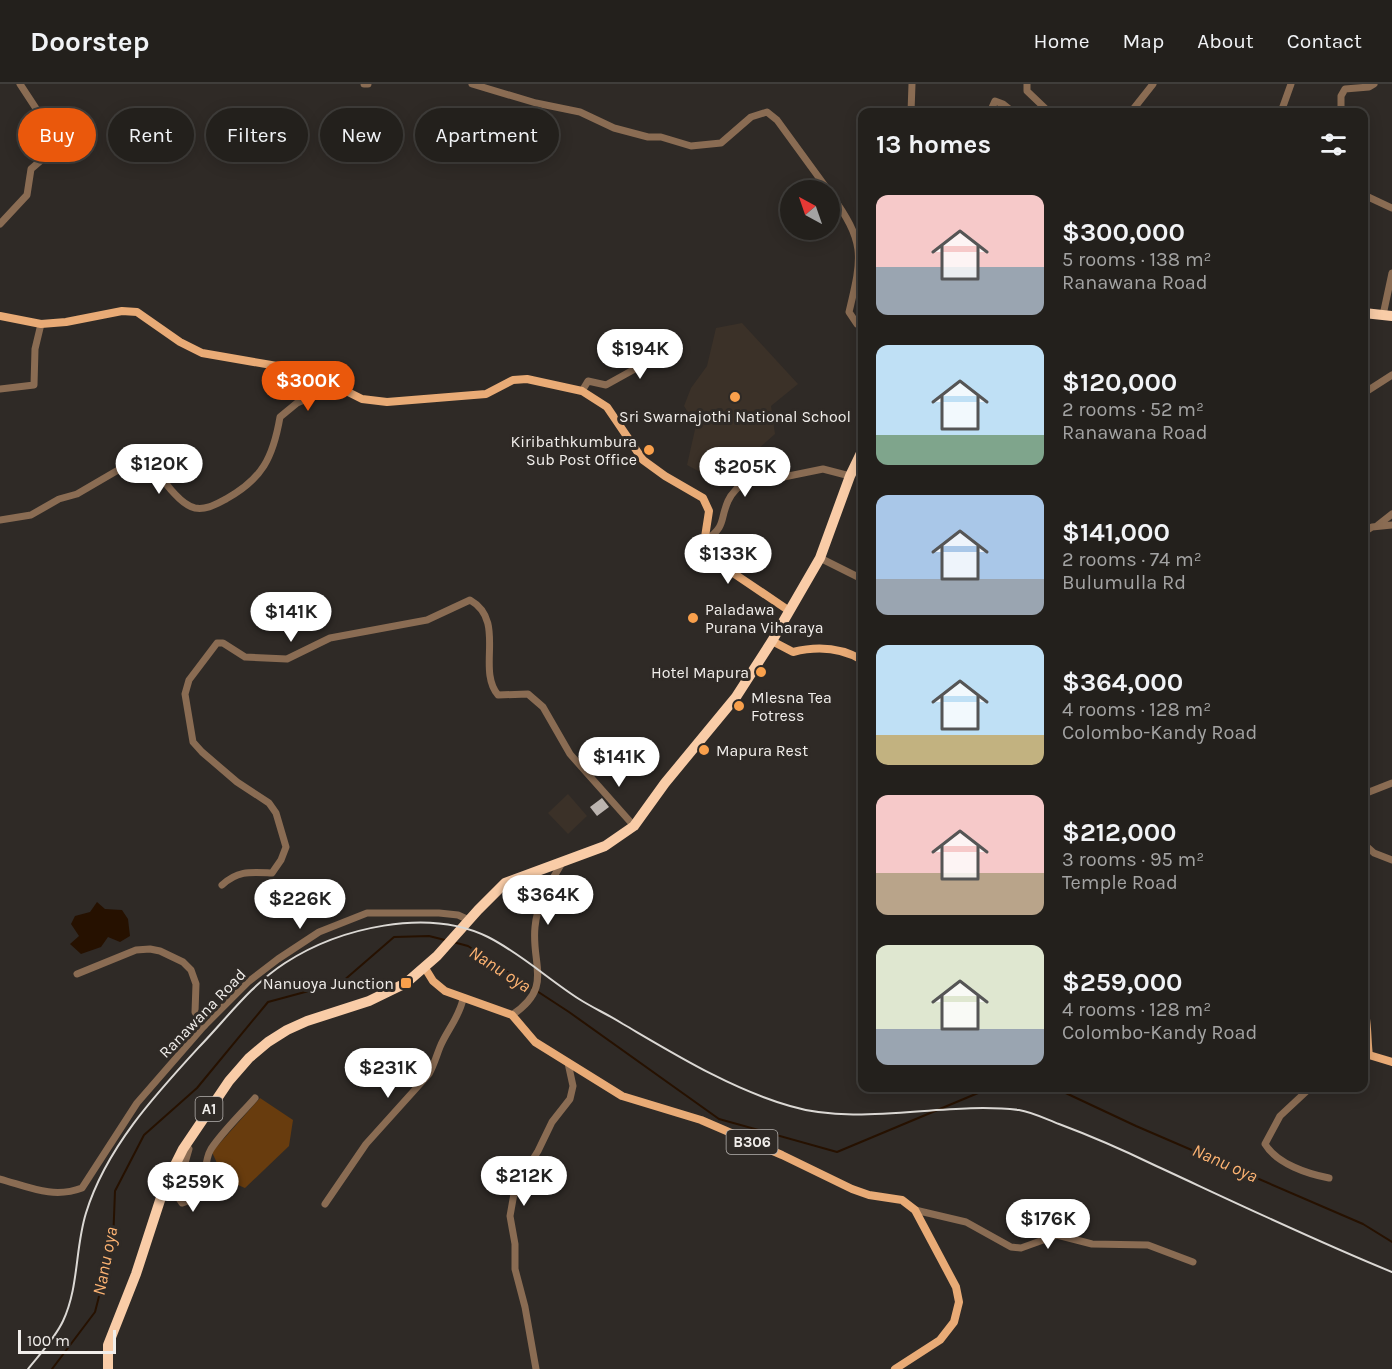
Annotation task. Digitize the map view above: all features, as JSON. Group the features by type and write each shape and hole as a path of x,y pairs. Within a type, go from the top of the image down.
{"highway":[{"path":"1368,314 1388,316"},
{"name":"A1","path":"108,1369 108,1345 136,1274 165,1185 183,1149 207,1112 249,1058 268,1041 306,1021 369,1001 406,983 437,956 505,883 605,846 634,826 665,783 736,697 772,641 788,609 820,558 858,459"}],"main road":[{"path":"0,316 41,324 66,322 122,311 137,312 180,342 202,353 283,367 336,386 362,399 387,402 486,394 513,380 527,379 582,391 607,407 643,460 703,498 710,511 706,535 708,556 788,609"},
{"path":"772,641 793,652 813,647 830,648 858,658"},
{"path":"425,968 436,985 463,999 512,1015"},
{"name":"B306","path":"512,1015 535,1042 622,1095 701,1120 782,1155 852,1189 869,1195 902,1200 915,1210"},
{"path":"1368,1057 1392,1062"},
{"path":"895,1369 940,1340 954,1322 959,1302 956,1287 915,1210"}],"street":[{"path":"0,224 27,195 31,169 53,150 56,139 20,84"},
{"path":"472,84 580,112 614,128 648,137 661,137 691,146 721,143 751,117 767,112 777,120 820,180"},
{"path":"911,108 912,84"},
{"path":"1028,84 1027,91 1045,108"},
{"path":"1134,108 1153,84"},
{"path":"1282,108 1291,84"},
{"path":"1341,108 1341,96 1345,89 1369,87 1374,84"},
{"path":"992,108 995,101 1008,108"},
{"path":"1368,197 1392,208"},
{"path":"840,208 853,228 858,243"},
{"path":"858,270 849,312 858,325"},
{"path":"1388,316 1392,273"},
{"path":"0,389 34,385 35,349 41,324"},
{"path":"582,391 588,381 606,386 642,365 645,362 643,354 646,347 662,335"},
{"path":"1368,390 1392,375"},
{"path":"0,520 31,515 59,499 77,494 125,466 156,470 171,491 194,508 211,508 248,486 264,466 277,437 280,417 297,403 336,386"},
{"path":"706,535 716,532 724,520 728,501 738,487 754,478 758,471 753,451"},
{"path":"754,478 769,480 823,469 850,476"},
{"path":"1368,530 1392,514"},
{"path":"1377,526 1392,525"},
{"path":"820,558 858,577"},
{"path":"222,885 243,872 272,873 286,847 276,813 269,803 237,782 201,752 193,742 185,694 189,680 217,643 223,643 245,657 287,659 330,638 427,620 470,600 481,606 488,621 491,687 498,695 528,694 543,707 570,754 634,826"},
{"path":"1368,792 1392,783"},
{"path":"1368,848 1374,853 1392,860"},
{"path":"512,1015 522,1008 537,986 540,971 535,927 543,896 562,863"},
{"name":"Ranawana Road","path":"0,1179 50,1194 68,1193 82,1188 137,1103 204,1026 248,982 319,932 367,914 440,912 469,920"},
{"path":"77,974 136,951 150,949 160,951 183,962 191,970 196,984 195,1012 204,1026"},
{"path":"325,1204 366,1144 429,1074 436,1063 440,1047 458,1017 463,999"},
{"path":"536,1369 525,1306 515,1269 515,1244 510,1216 515,1188 538,1152 552,1122 570,1099 573,1086 568,1063"},
{"path":"1306,1092 1280,1116 1265,1144 1269,1151 1293,1166 1313,1175 1329,1178"},
{"path":"207,1112 186,1155 176,1194 182,1203 193,1200 204,1185 210,1150 255,1098"},
{"path":"915,1210 966,1222 1011,1247 1021,1248 1057,1235 1092,1244 1148,1245 1193,1262"}],"shaded area":[{"name":"Sri Swarnajothi National School","path":"742,323 798,384 771,406 775,434 758,449 744,470 724,485 687,465 696,425 684,406 691,388 707,366 716,328"},
{"path":"568,794 587,816 568,834 548,813"},
{"path":"97,902 105,909 122,910 128,919 130,936 120,942 108,937 101,947 81,954 70,944 79,936 71,924 75,916 90,912"},
{"path":"260,1098 293,1120 289,1146 245,1188 224,1179 212,1152"}],"building":[{"path":"602,798 609,807 597,816 590,807"}],"waterway":[{"name":"Nanu oya","path":"52,1369 95,1312 113,1242 115,1191 144,1135 197,1088 268,1002 342,982 394,937 429,936 445,940"},
{"name":"Nanu oya","path":"453,942 468,946 569,1012 719,1119 837,1152 980,1092"},
{"name":"Nanu oya","path":"1064,1092 1136,1126 1363,1224 1392,1242"}],"railway":[{"path":"28,1369 56,1334 68,1308 83,1226 95,1189 119,1145 149,1103 250,992 285,963 331,940 357,931 411,923 438,923 464,928 488,937 584,1002 704,1070 768,1099 817,1112 845,1114 991,1108 1029,1112 1083,1133 1392,1272"}],"place":[{"name":"Sri Swarnajothi National School","path":"735,397"},
{"name":"Kiribathkumbura Sub Post Office","path":"649,450"},
{"name":"Paladawa Purana Viharaya","path":"693,618"},
{"name":"Hotel Mapura","path":"761,672"},
{"name":"Mlesna Tea Fotress","path":"739,706"},
{"name":"Mapura Rest","path":"704,750"},
{"name":"Nanuoya Junction","path":"406,983"}]}
